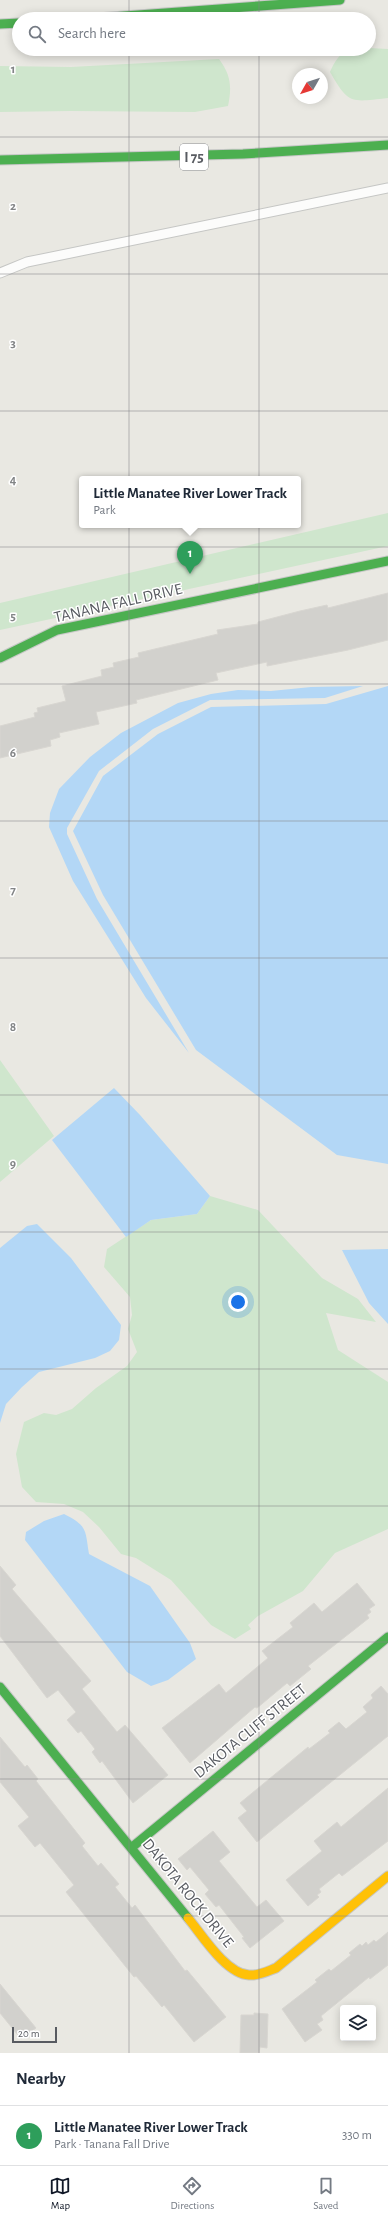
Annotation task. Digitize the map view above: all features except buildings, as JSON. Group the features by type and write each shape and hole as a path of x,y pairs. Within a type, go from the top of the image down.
{"main road":[{"path":"195,12 340,0"},
{"path":"0,24 12,23"},
{"name":"I 75","path":"0,160 194,157 329,150 388,144"},
{"name":"TANANA FALL DRIVE","path":"0,658 57,630 388,561"},
{"name":"DAKOTA CLIFF STREET","path":"131,1848 388,1637"},
{"name":"DAKOTA ROCK DRIVE","path":"0,1687 227,1965 241,1975 256,1976 276,1968 388,1876"}],"lane":[{"path":"0,273 26,262 388,188"}],"green space":[{"path":"376,48 388,49 388,98 358,100 347,96 336,83 330,72 340,56 376,56"},
{"path":"219,59 226,70 230,81 228,106 195,112 0,112 0,66 71,67"},
{"path":"388,513 388,546 0,630 0,603"},
{"path":"0,1060 54,1136 0,1182"},
{"path":"210,1196 258,1210 322,1278 358,1299 376,1322 326,1313 338,1350 388,1382 388,1529 335,1553 303,1591 258,1616 248,1625 251,1629 235,1639 211,1625 171,1580 136,1558 121,1554 99,1527 83,1512 64,1504 36,1502 22,1487 16,1454 24,1422 44,1413 56,1415 72,1409 96,1388 127,1366 137,1352 128,1329 132,1315 130,1297 104,1267 107,1249 151,1220 197,1214"}],"water":[{"path":"363,686 325,698 210,700 153,729 99,771 67,828 67,834 97,899 189,1053 146,998 73,881 49,827 50,813 59,789 90,757 121,733 178,703 211,694 238,690 271,691 311,687"},
{"path":"388,686 388,1164 337,1155 196,1050 103,895 73,831 103,776 158,734 211,707 326,704"},
{"path":"114,1088 140,1115 210,1196 197,1214 151,1220 126,1237 52,1140"},
{"path":"37,1224 71,1258 121,1325 119,1340 110,1351 95,1358 39,1372 6,1404 0,1423 0,1248 27,1226"},
{"path":"388,1249 388,1324 369,1303 342,1250"},
{"path":"64,1514 77,1522 84,1530 89,1554 150,1586 190,1643 196,1659 168,1680 151,1686 127,1672 25,1540 26,1532 44,1521"}],"traffic: fast":[{"path":"178,12 340,0"},
{"path":"0,24 12,23"},
{"path":"0,160 243,154 388,145"},
{"path":"0,658 57,630 388,561"},
{"path":"131,1848 388,1637"},
{"path":"0,1687 188,1918"}],"traffic: slow":[{"path":"188,1918 223,1961 240,1973 249,1975 260,1974 276,1968 388,1876"}],"place":[{"name":"Little Manatee River Lower Track","path":"190,574"}]}
